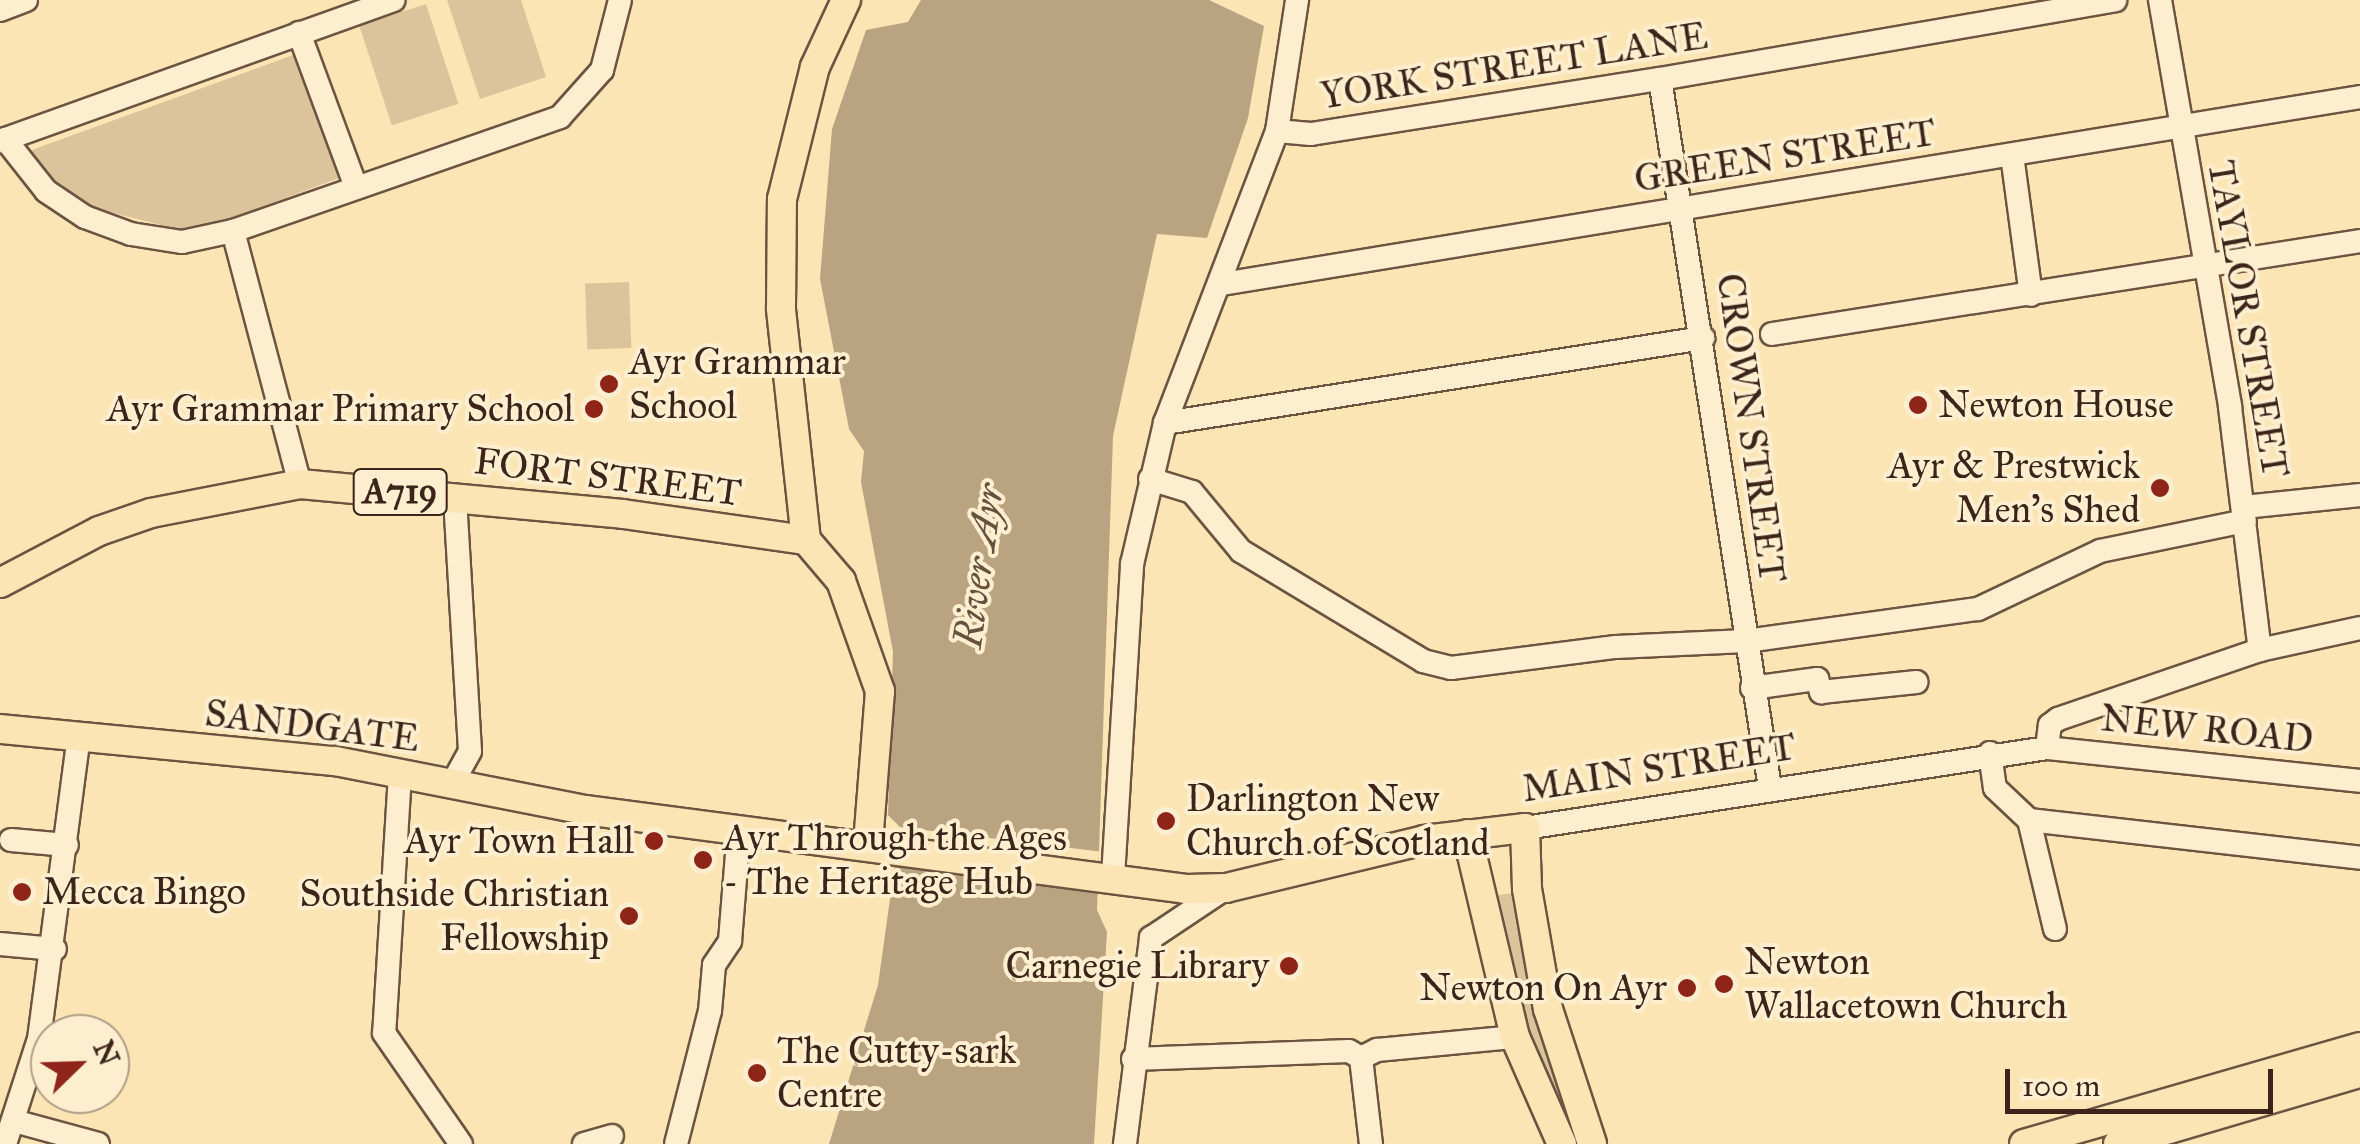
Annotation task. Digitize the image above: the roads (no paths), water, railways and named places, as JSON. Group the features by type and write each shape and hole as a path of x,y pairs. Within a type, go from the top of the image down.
{"main road":[{"path":"846,0 815,68 781,217 781,308 806,540 841,581 880,691 878,844"},
{"name":"FORT STREET","path":"3,572 151,513 300,484 456,497 806,540"},
{"name":"SANDGATE","path":"0,730 335,761 612,814 878,844"},
{"path":"1525,828 1527,889 1548,1009 1592,1144"},
{"name":"MAIN STREET","path":"878,844 1186,889 1226,888 1467,834 1525,828"},
{"path":"1467,834 1515,1038 1562,1144"},
{"path":"2024,1144 2360,1047"},
{"path":"2118,1144 2360,1073"}],"street":[{"path":"0,10 26,0"},
{"path":"394,0 3,140 46,191 86,217 182,242 233,231 560,116 602,70 620,0"},
{"path":"1108,876 1132,564 1150,479 1165,423 1278,132 1298,0"},
{"name":"YORK STREET LANE","path":"1278,132 1311,134 1660,79 2115,0"},
{"name":"TAYLOR STREET","path":"2160,0 2245,514 2260,650"},
{"path":"299,33 356,187"},
{"name":"CROWN STREET","path":"1660,79 1704,338 1752,688 1770,788"},
{"name":"GREEN STREET","path":"1222,284 2360,97"},
{"path":"2012,155 2031,295"},
{"path":"233,231 300,484"},
{"path":"1772,334 2360,240"},
{"path":"1165,423 1704,338"},
{"path":"1150,479 1179,484 1241,551 1423,661 1451,668 1616,648 1746,641 1978,609 2100,550 2245,514 2360,495"},
{"path":"454,782 470,751 456,497"},
{"path":"2047,748 2050,725 2058,719 2260,650 2360,628"},
{"path":"1752,688 1817,678 1821,692 1916,682"},
{"path":"6,1144 40,1039 55,949 79,737"},
{"name":"MAIN STREET","path":"1525,828 1990,753 2047,748"},
{"name":"NEW ROAD","path":"2047,748 2360,780"},
{"path":"1990,753 1994,788 2029,820 2054,929"},
{"path":"400,774 384,1032 461,1144"},
{"path":"2029,820 2360,858"},
{"path":"676,1144 710,1011 714,965 730,941 739,828"},
{"path":"12,840 67,846"},
{"path":"1126,1144 1151,938 1226,888"},
{"path":"0,944 55,949"},
{"path":"1362,1058 1376,1050 1515,1038"},
{"path":"1134,1059 1349,1051 1362,1058"},
{"path":"1362,1058 1371,1144"},
{"path":"14,1121 98,1144"},
{"path":"584,1144 612,1136"}],"water":[{"name":"River Ayr","path":"921,0 1209,0 1264,26 1248,118 1207,238 1157,234 1113,436 1097,910 1107,932 1094,1144 829,1144 878,985 900,827 888,815 893,652 861,482 864,451 849,429 820,279 832,129 866,30 908,22"}],"place":[{"name":"Ayr Grammar School","path":"609,384"},
{"name":"Newton House","path":"1918,405"},
{"name":"Ayr Grammar Primary School","path":"594,409"},
{"name":"Ayr & Prestwick Men's Shed","path":"2160,488"},
{"name":"Darlington New Church of Scotland","path":"1166,821"},
{"name":"Ayr Town Hall","path":"654,841"},
{"name":"Ayr Through the Ages - The Heritage Hub","path":"703,860"},
{"name":"Mecca Bingo","path":"22,892"},
{"name":"Southside Christian Fellowship","path":"629,916"},
{"name":"Carnegie Library","path":"1289,966"},
{"name":"Newton Wallacetown Church","path":"1724,984"},
{"name":"Newton On Ayr","path":"1687,988"},
{"name":"The Cutty-sark Centre","path":"757,1073"}]}
